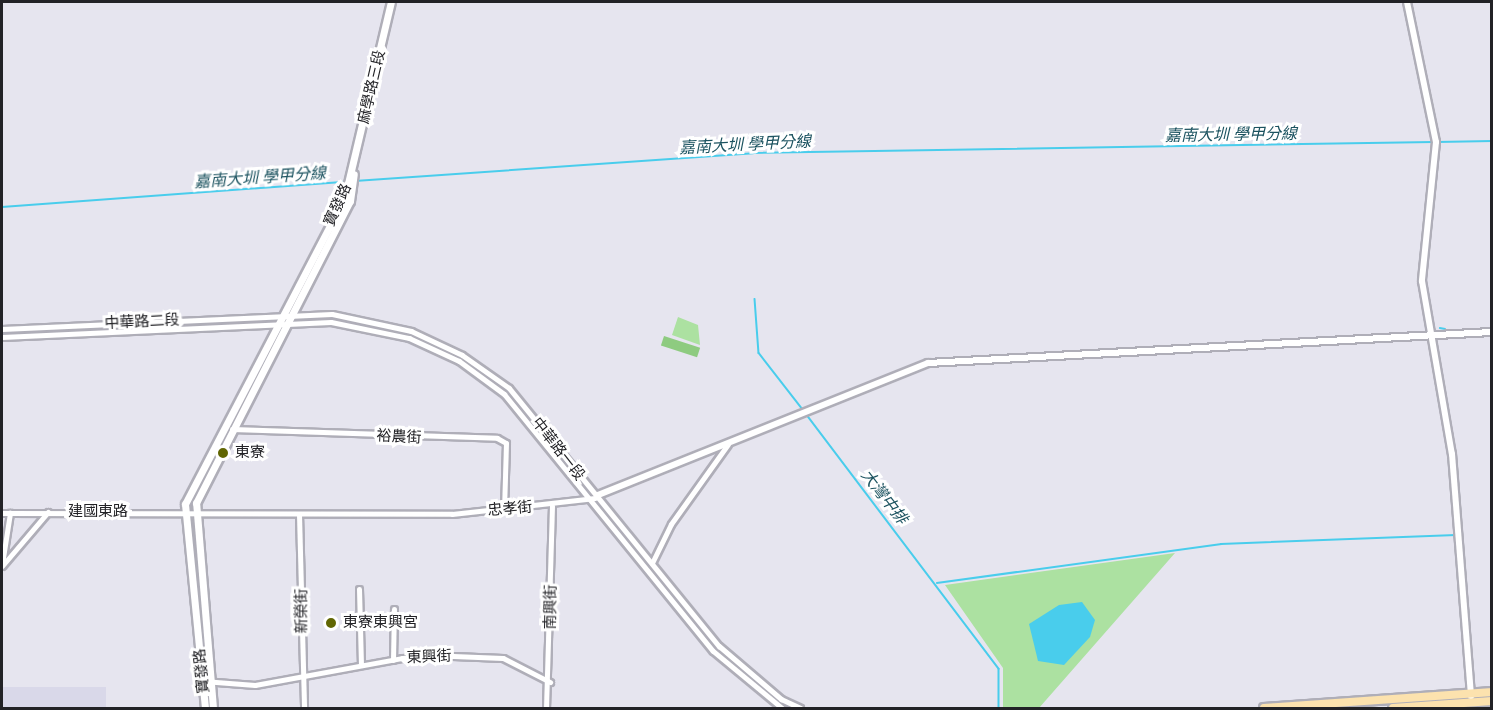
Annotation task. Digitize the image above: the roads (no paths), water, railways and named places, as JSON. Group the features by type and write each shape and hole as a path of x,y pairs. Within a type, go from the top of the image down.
{"main road":[{"name":"麻學路三段","path":"352,172 391,2"},
{"name":"寶發路","path":"213,708 183,513 345,196 352,172"},
{"name":"寶發路","path":"205,708 207,680 194,512 228,428"},
{"path":"1393,708 1471,698 1491,692"},
{"path":"1264,708 1471,698 1491,701"}],"street":[{"path":"1407,2 1435,132 1435,153 1422,260 1452,453 1471,698"},
{"name":"中華路二段","path":"2,329 284,319"},
{"name":"中華路二段","path":"2,337 284,319"},
{"name":"中華路一段","path":"284,319 370,326 459,361 504,394 652,563 719,646 781,699 800,708"},
{"name":"忠孝街","path":"194,512 299,514 504,510 552,506 596,498 806,410 928,363 1491,332"},
{"name":"裕農街","path":"228,428 497,438 506,443 504,510"},
{"path":"652,563 671,525 730,441"},
{"name":"中華路一段","path":"596,498 713,651 783,708"},
{"name":"南興街","path":"546,708 550,682 552,506"},
{"path":"2,566 48,512"},
{"name":"建國東路","path":"2,513 194,512"},
{"path":"2,566 10,513"},
{"name":"新榮街","path":"299,514 304,708"},
{"path":"359,589 361,665"},
{"path":"393,660 394,609"},
{"name":"東興街","path":"207,680 255,684 393,660 503,658 550,682"},
{"path":"781,699 783,708"}],"water":[{"path":"1082,602 1095,620 1090,637 1064,665 1038,661 1029,624 1059,605"}],"waterway":[{"name":"嘉南大圳 學甲分線","path":"1437,142 1492,141"},
{"name":"嘉南大圳 學甲分線","path":"355,181 753,153 1433,142"},
{"name":"嘉南大圳 學甲分線","path":"2,207 345,182"},
{"name":"大灣中排","path":"755,299 759,353 804,411"},
{"path":"1440,328 1445,329"},
{"name":"大灣中排","path":"807,415 999,669 999,708"},
{"path":"1454,448 1457,482"},
{"path":"937,583 1221,544 1456,535"}],"place":[{"name":"東寮","path":"223,453"},
{"name":"東寮東興宮","path":"331,623"}]}
